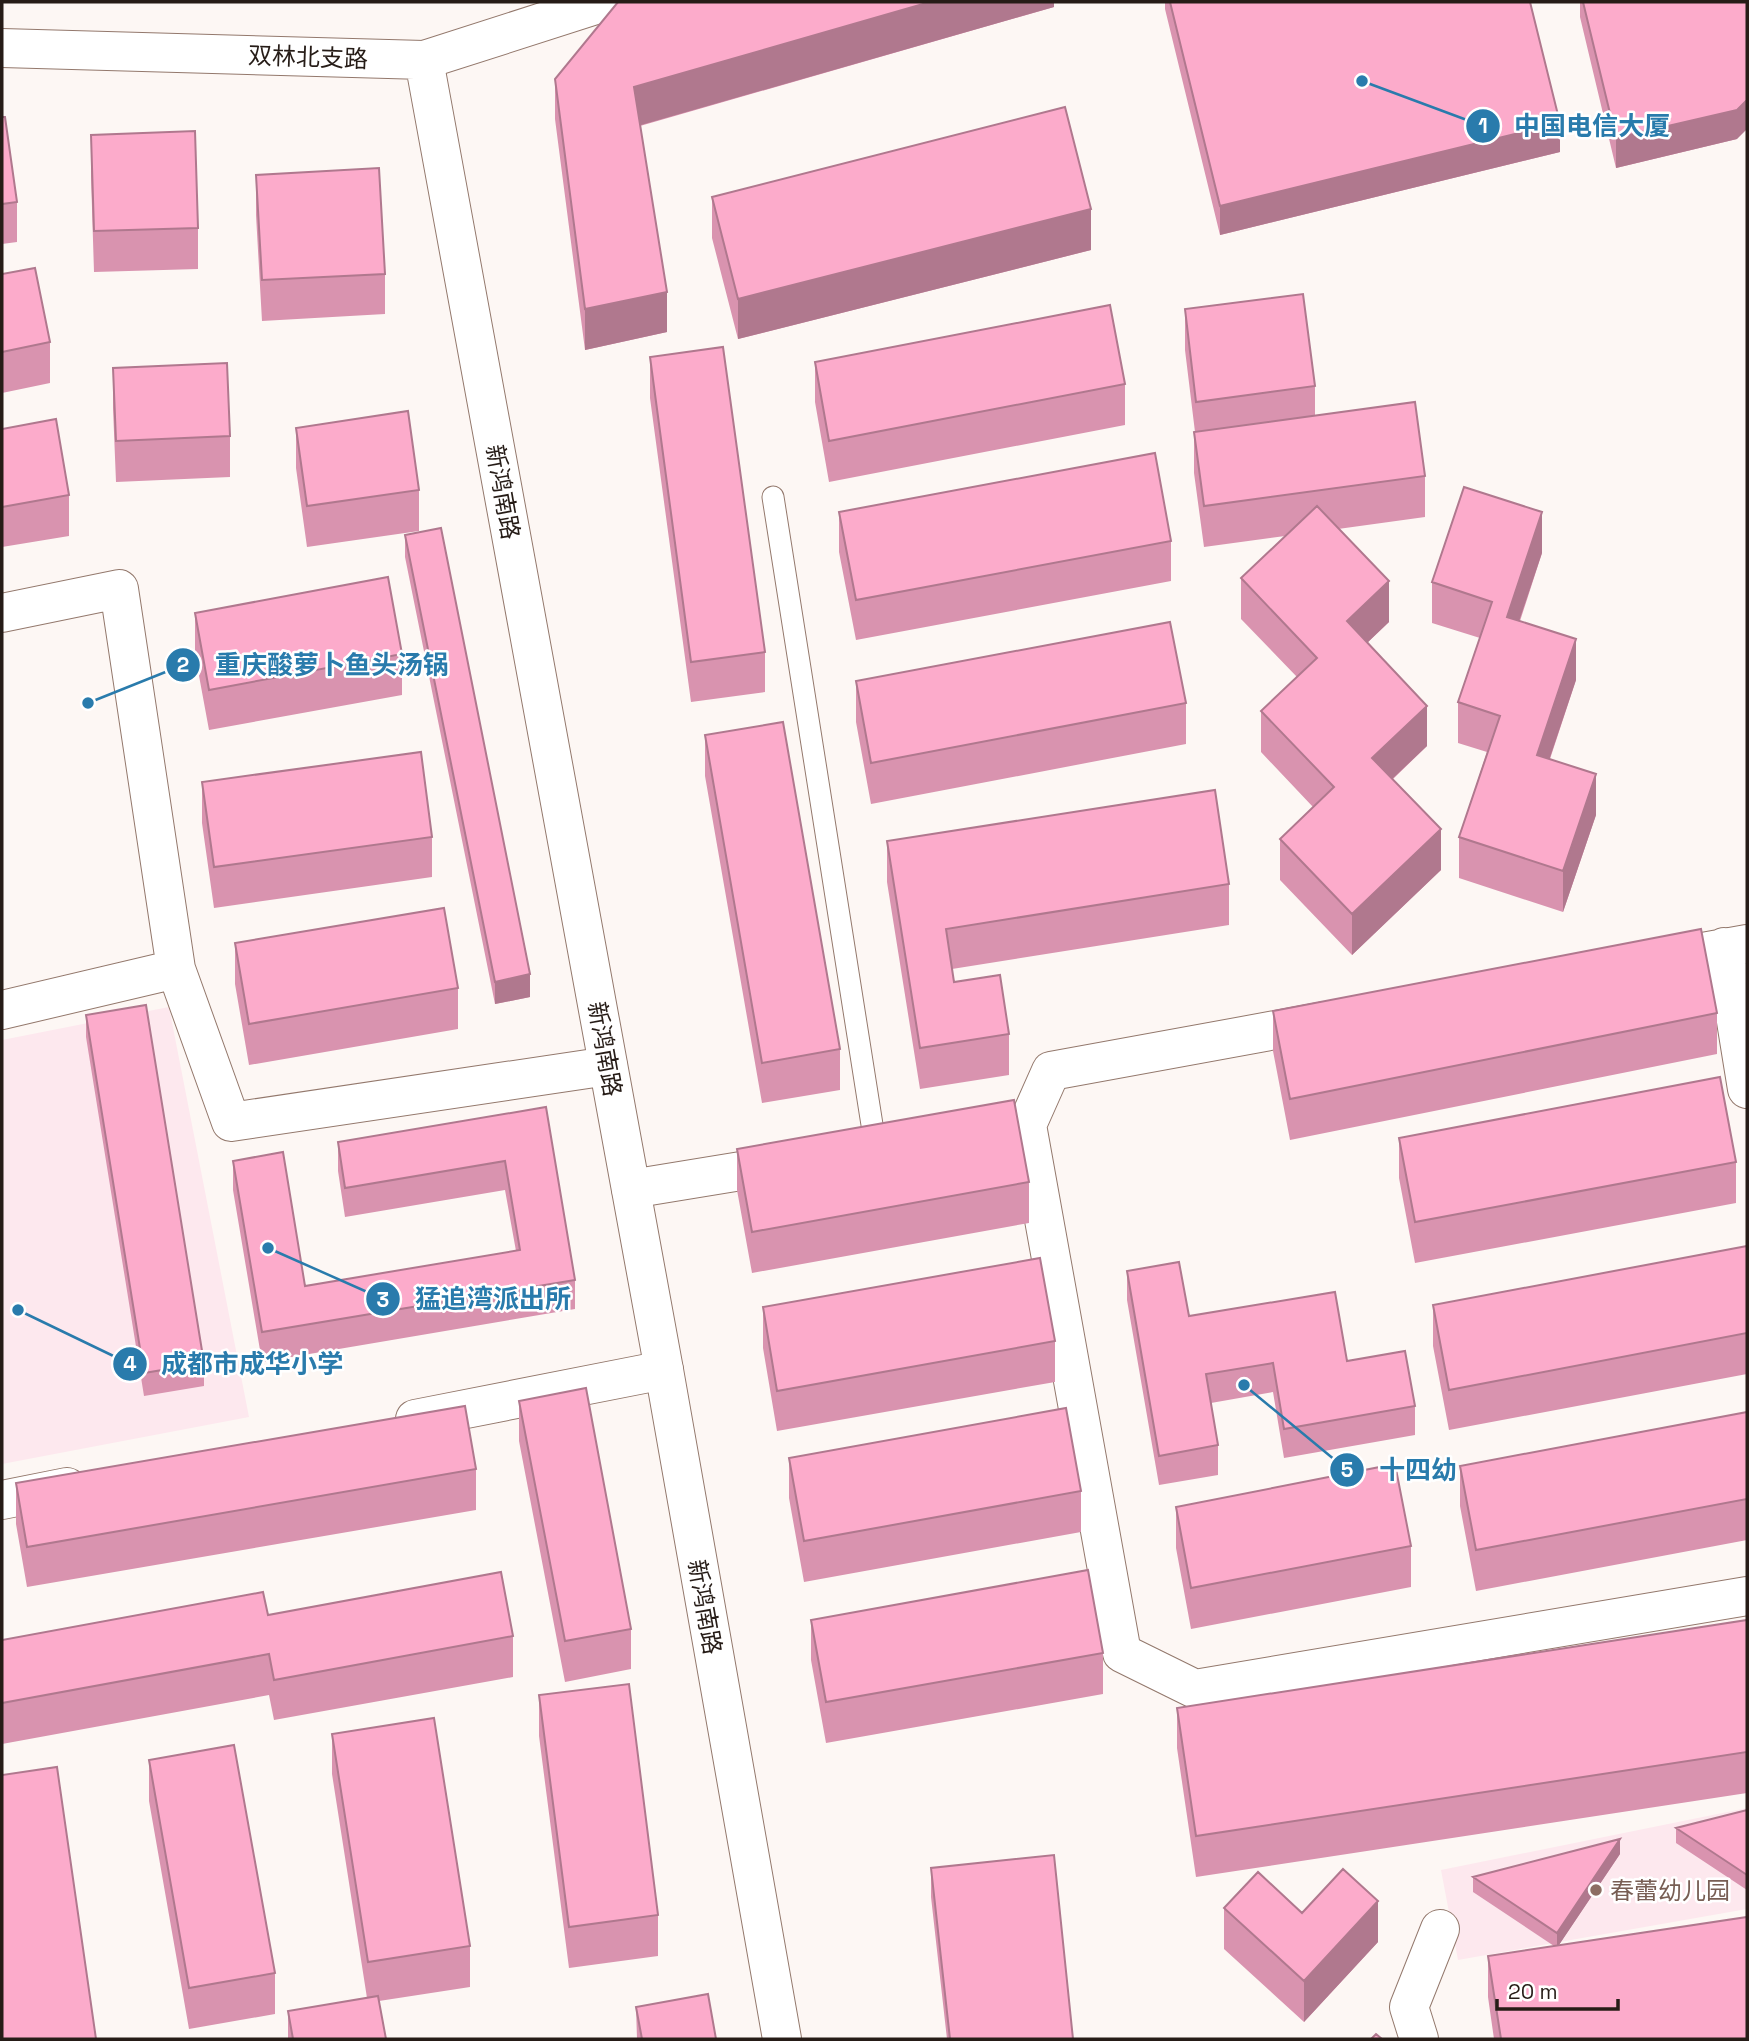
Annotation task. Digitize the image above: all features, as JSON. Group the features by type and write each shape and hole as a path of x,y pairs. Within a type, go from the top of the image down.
{"street":[{"name":"双林北支路","path":"2,48 424,60 605,2"},
{"name":"新鸿南路","path":"424,60 664,1370 782,2039"},
{"path":"2,613 118,589 176,969 232,1122 608,1066"},
{"path":"1614,968 1736,946 1747,1089"},
{"path":"2,1010 176,969"},
{"path":"1353,1016 1051,1071 1027,1125 1122,1653 1195,1689 1747,1596"},
{"path":"972,1134 1027,1125"},
{"path":"631,1189 862,1152"},
{"path":"380,1426 664,1370"},
{"path":"2,1500 96,1481"},
{"path":"1419,2039 1409,2007 1440,1929"}],"lane":[{"path":"773,497 862,1152"}],"shaded area":[{"path":"169,1007 249,1417 2,1464 2,1040"},
{"name":"春蕾幼儿园","path":"1747,1808 1747,1909 1458,1960 1441,1870"}],"building":[{"path":"618,2 930,2 634,87 667,292 585,309 555,79"},
{"path":"1170,2 1530,2 1560,123 1220,206"},
{"path":"1583,2 1747,2 1747,100 1737,110 1616,138"},
{"path":"1065,107 1091,209 738,299 712,197"},
{"path":"2,117 5,117 17,202 2,204"},
{"path":"195,131 198,228 94,231 91,135"},
{"path":"379,168 385,274 262,280 256,175"},
{"path":"35,268 50,342 2,352 2,274"},
{"path":"1303,294 1315,386 1196,402 1185,309"},
{"path":"1110,305 1125,384 829,441 815,362"},
{"path":"723,347 765,652 691,662 650,357"},
{"path":"227,363 230,436 116,441 113,368"},
{"path":"1415,402 1425,476 1204,506 1194,432"},
{"path":"408,411 419,490 307,506 296,428"},
{"path":"56,419 69,495 2,507 2,429"},
{"path":"1155,453 1171,541 856,600 839,512"},
{"path":"1464,487 1542,512 1507,617 1576,639 1537,755 1596,774 1563,871 1459,837 1500,716 1458,702 1492,602 1432,582"},
{"path":"1317,506 1389,581 1347,621 1427,706 1372,758 1441,829 1352,914 1280,839 1334,787 1261,711 1317,658 1241,578"},
{"path":"441,528 530,974 495,982 405,535"},
{"path":"388,577 402,654 209,690 195,613"},
{"path":"1170,622 1186,703 871,763 856,681"},
{"path":"783,722 840,1049 762,1063 705,735"},
{"path":"421,752 432,837 214,867 202,782"},
{"path":"1215,790 1229,884 946,929 954,982 1000,975 1009,1034 920,1048 887,841"},
{"path":"444,908 458,988 249,1024 235,943"},
{"path":"1701,929 1717,1013 1290,1099 1273,1011"},
{"path":"146,1005 204,1363 144,1373 86,1015"},
{"path":"1720,1077 1736,1162 1415,1222 1399,1138"},
{"path":"1014,1100 1029,1182 752,1232 737,1149"},
{"path":"546,1107 575,1280 262,1332 233,1161 283,1152 305,1286 520,1250 505,1161 345,1188 338,1142"},
{"path":"1747,1246 1747,1333 1449,1390 1433,1305"},
{"path":"1040,1258 1055,1341 777,1391 763,1307"},
{"path":"1179,1262 1189,1316 1335,1292 1347,1361 1405,1351 1415,1406 1284,1429 1273,1363 1206,1374 1218,1445 1159,1456 1127,1271"},
{"path":"586,1388 631,1629 565,1641 519,1401"},
{"path":"465,1406 476,1469 27,1547 16,1483"},
{"path":"1066,1408 1081,1491 804,1541 789,1458"},
{"path":"1747,1412 1747,1499 1476,1550 1460,1466"},
{"path":"1395,1464 1411,1546 1191,1588 1176,1507"},
{"path":"1088,1570 1103,1653 826,1702 811,1620"},
{"path":"501,1572 513,1636 274,1680 269,1654 2,1703 2,1640 263,1592 268,1615"},
{"path":"1747,1620 1747,1752 1196,1836 1177,1708"},
{"path":"629,1684 658,1915 569,1927 539,1695"},
{"path":"434,1718 470,1946 368,1962 332,1734"},
{"path":"234,1745 275,1973 189,1988 149,1760"},
{"path":"57,1767 96,2039 2,2039 2,1775"},
{"path":"1747,1810 1747,1875 1676,1828"},
{"path":"1620,1839 1557,1933 1473,1877"},
{"path":"1054,1855 1073,2039 950,2039 931,1868"},
{"path":"1343,1869 1378,1901 1304,1981 1224,1908 1258,1872 1302,1913"},
{"path":"1747,1917 1747,2039 1501,2039 1488,1956"},
{"path":"708,1994 716,2039 642,2039 636,2007"},
{"path":"378,1996 386,2039 293,2039 288,2011"}],"place":[{"name":"中国电信大厦","path":"1362,81"},
{"name":"重庆酸萝卜鱼头汤锅","path":"88,703"},
{"name":"猛追湾派出所","path":"268,1248"},
{"name":"成都市成华小学","path":"18,1310"},
{"name":"十四幼","path":"1244,1385"},
{"name":"春蕾幼儿园","path":"1596,1890"}]}
